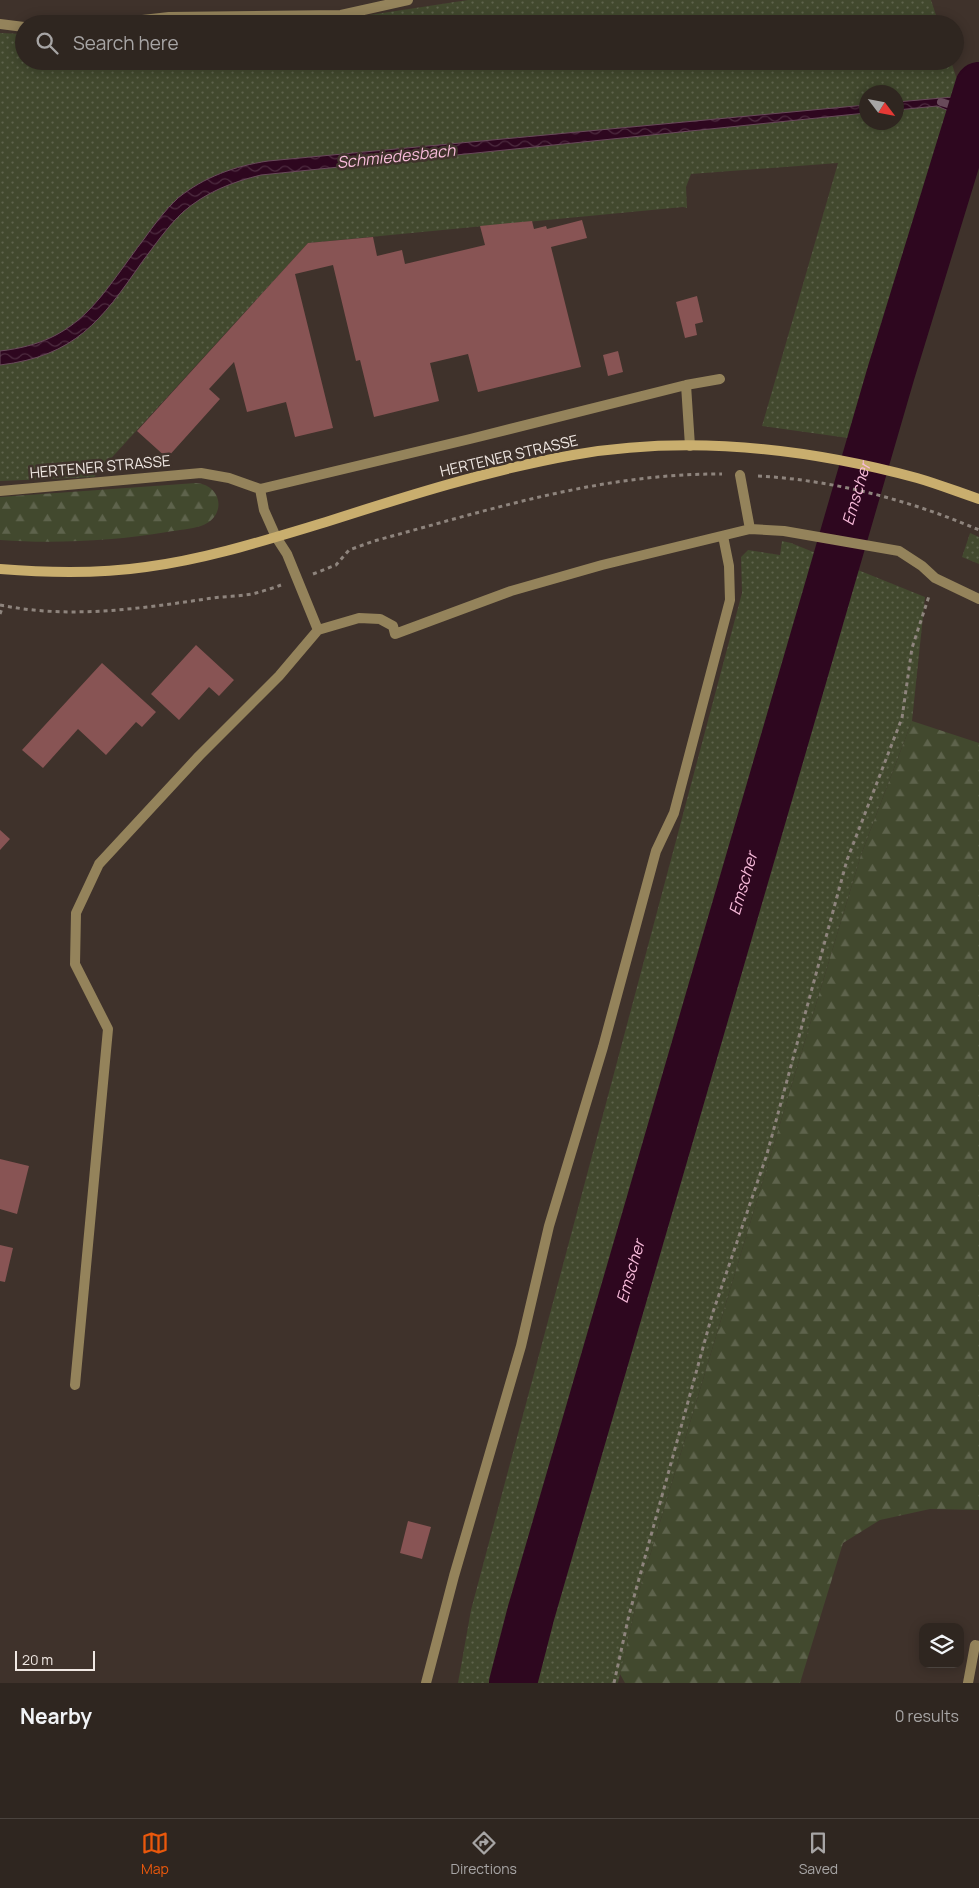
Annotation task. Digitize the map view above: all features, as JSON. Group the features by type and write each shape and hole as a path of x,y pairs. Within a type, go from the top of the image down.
{"main road":[{"name":"HERTENER STRASSE","path":"0,569 95,572 144,568 204,557 276,537 424,491 556,459 620,449 690,446 755,448 801,454 840,460 920,479 979,499"}],"lane":[{"path":"341,15 408,0"},
{"path":"0,24 15,26"},
{"name":"HERTENER STRASSE","path":"0,491 201,472 229,478 260,489 686,385 720,379"},
{"path":"686,385 690,446"},
{"path":"740,475 750,528"},
{"path":"260,489 264,510 276,537 287,554 318,630"},
{"path":"75,1385 108,1029 75,964 76,913 99,864 199,756 278,676 318,630 359,618 380,619 393,626 395,634 511,592 602,565 750,528 784,531 899,551 922,566 935,578 979,599"},
{"path":"426,1683 454,1576 521,1346 549,1226 604,1047 656,851 674,813 728,609 730,600 729,566 723,536"},
{"path":"968,1683 975,1645 979,1646"}],"path":[{"path":"0,614 2,605 44,611 113,611 254,594 336,565 349,550 374,541 543,495 634,478 686,474 740,475 793,479 854,490 913,504 979,530"},
{"path":"614,1683 629,1615 712,1315 768,1154 847,860 902,718 912,648 935,578"}],"green space":[{"path":"468,0 931,0 936,15 369,15"},
{"path":"0,33 15,34 15,70 954,70 958,83 953,97 904,101 904,85 859,85 859,106 268,161 244,166 209,178 178,198 108,289 83,316 55,337 42,343 0,351"},
{"path":"937,106 949,111 848,438 762,426 838,163 691,174 686,187 687,208 308,243 94,477 0,481 0,365 48,353 67,344 84,332 113,302 166,230 183,212 210,193 261,175 859,114 859,130 904,130 904,109"},
{"path":"196,483 212,489 218,502 215,516 201,526 105,540 42,542 0,540 0,497"},
{"path":"970,533 979,537 979,564 962,557"},
{"path":"782,541 925,597 912,721 861,855 639,1592 618,1683 458,1683 471,1610 742,593 741,557 748,550 780,555"},
{"path":"912,721 979,743 979,1510 930,1509 880,1520 843,1543 800,1683 625,1683 620,1674 639,1592 861,855"}],"water":[{"path":"953,97 949,111 937,106 904,109 904,101"},
{"path":"859,106 859,114 261,175 250,178 210,193 183,212 161,236 113,302 84,332 67,344 48,353 0,365 0,351 27,346 50,338 69,327 85,314 100,298 156,223 178,198 198,184 220,173 268,161"}],"building":[{"path":"582,220 587,238 551,247 581,367 478,392 468,354 430,363 439,401 374,417 360,360 356,361 333,265 295,274 333,428 295,437 286,402 247,412 234,362 209,389 220,399 167,458 137,431 308,243 373,237 377,256 402,250 405,264 485,245 480,226 532,221 534,229 546,226 547,229"},
{"path":"697,296 703,322 695,324 697,335 685,338 676,302"},
{"path":"618,351 623,372 608,376 603,355"},
{"path":"196,645 234,680 219,696 209,687 179,720 151,694"},
{"path":"102,663 156,712 142,727 136,722 106,755 78,729 43,768 22,750"},
{"path":"0,830 10,839 0,850"},
{"path":"0,1159 29,1166 17,1214 0,1209"},
{"path":"0,1245 13,1248 5,1282 0,1281"},
{"path":"408,1521 431,1527 422,1559 400,1553"}],"waterway":[{"name":"Emscher","path":"513,1683 531,1613 891,373 979,86"},
{"name":"Schmiedesbach","path":"941,102 971,111"}]}
